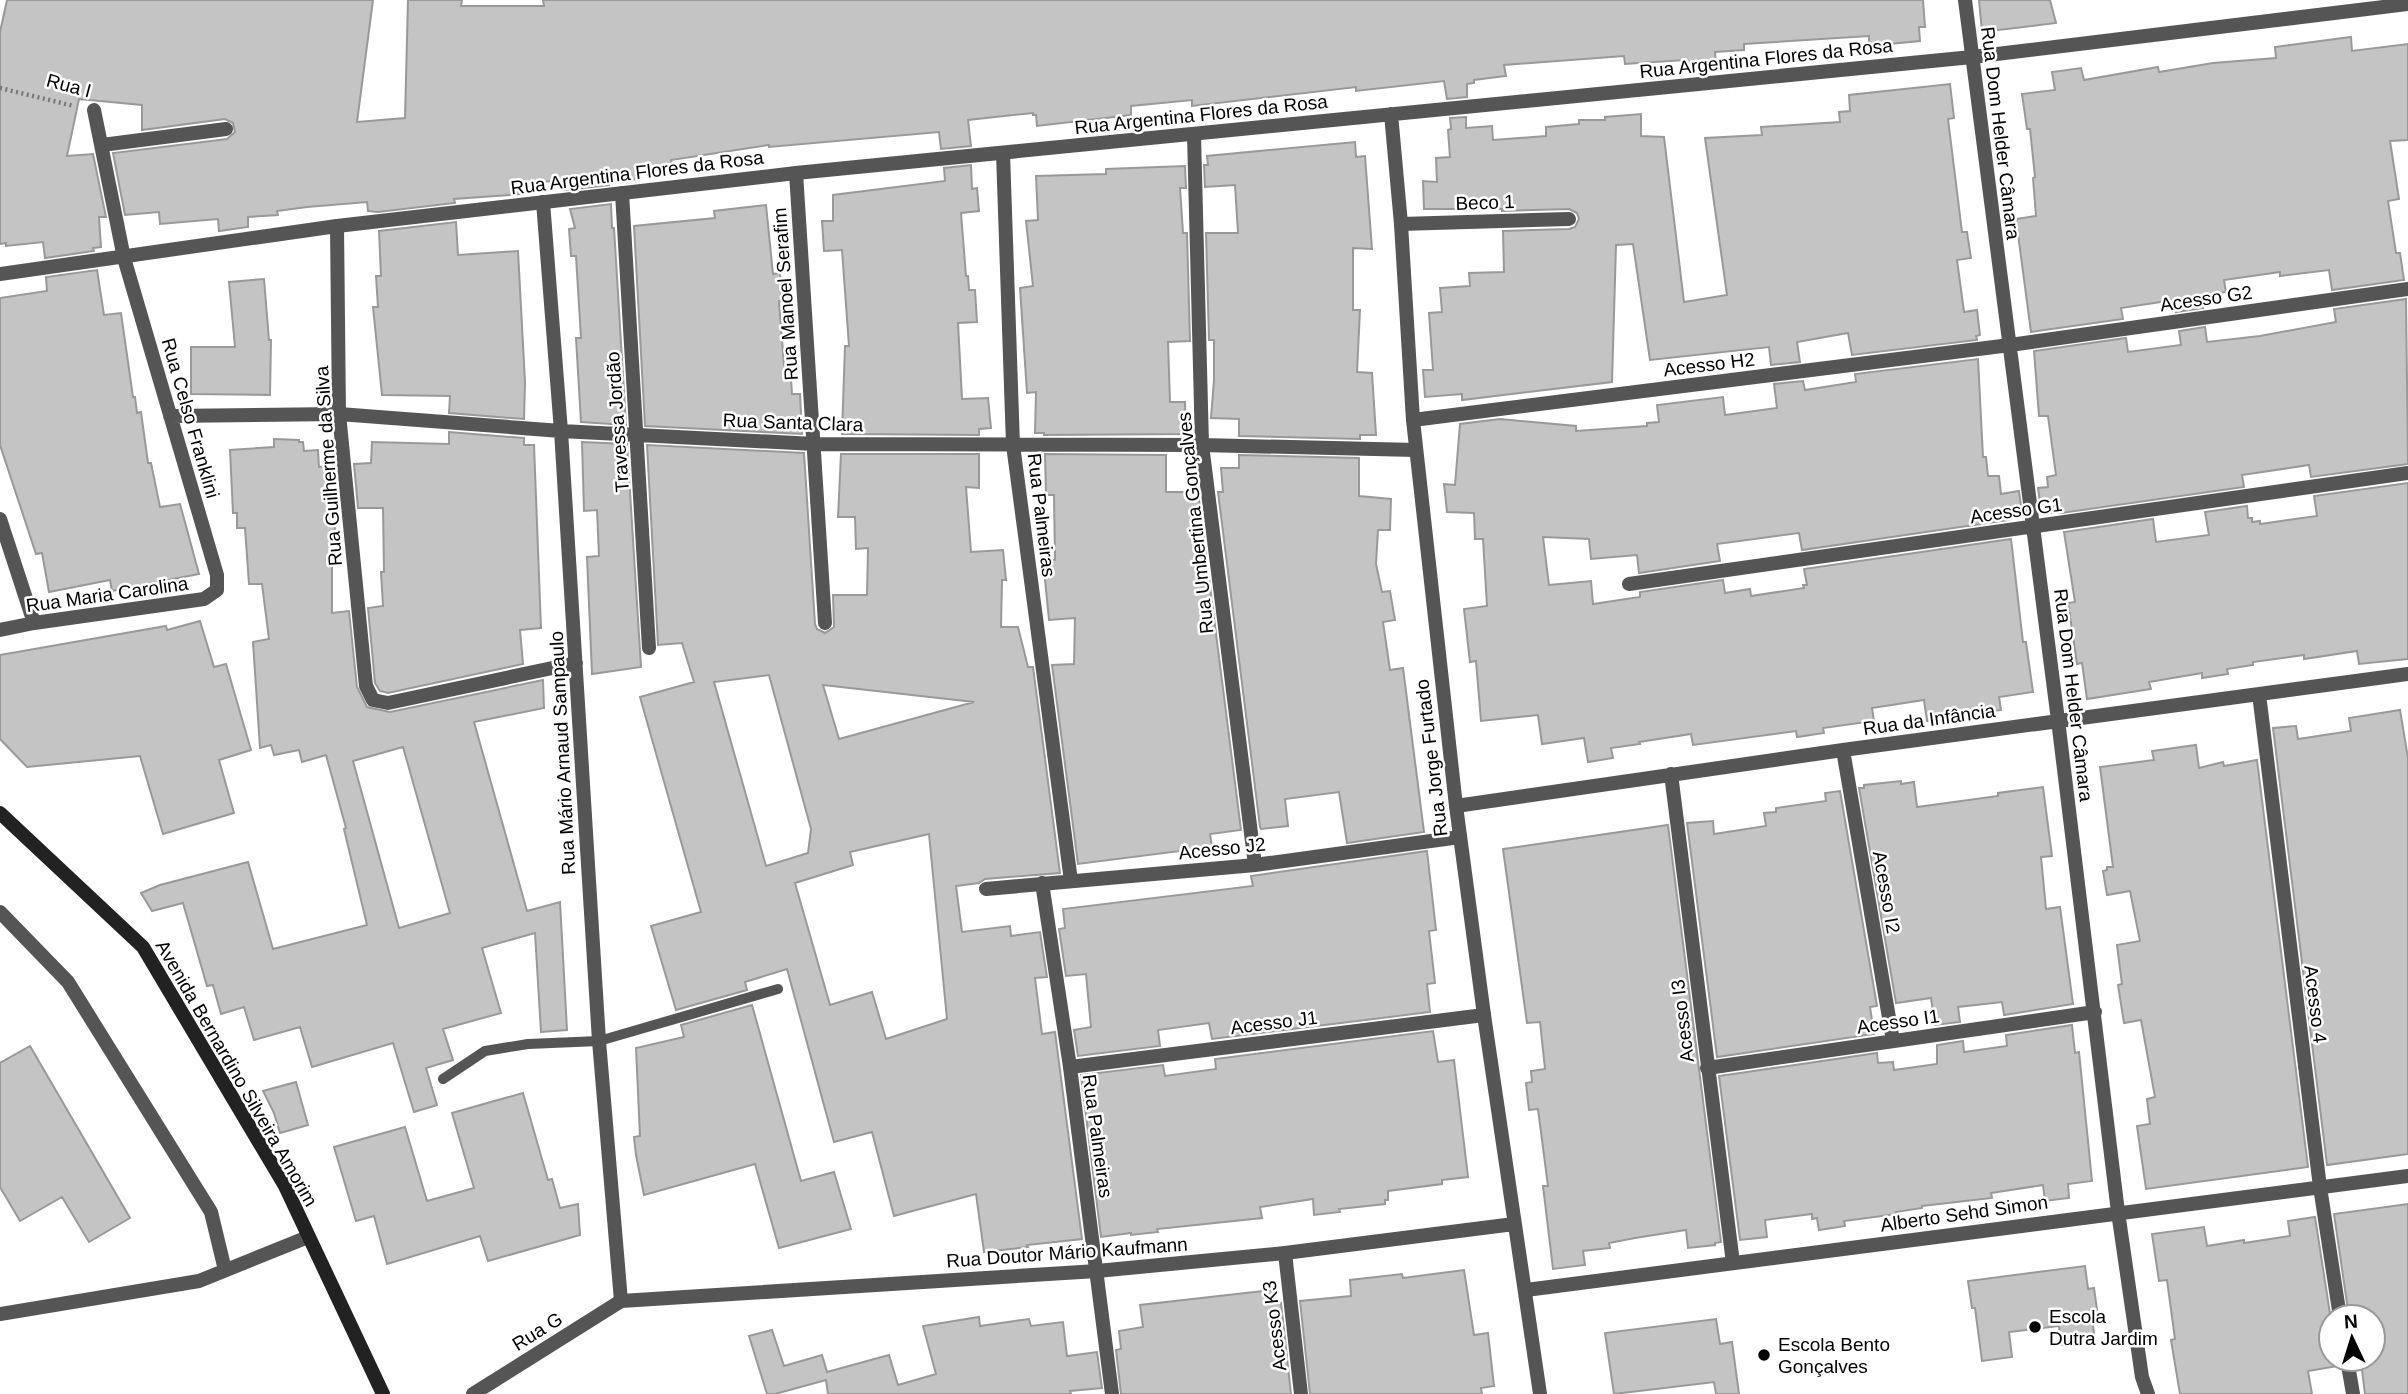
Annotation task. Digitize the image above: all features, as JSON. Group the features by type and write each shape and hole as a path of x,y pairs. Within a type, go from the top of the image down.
{"main road":[{"name":"Avenida Bernardino Silveira Amorim","path":"0,813 144,947 285,1186 383,1394"}],"street":[{"name":"Rua Dom Helder Câmara","path":"1965,0 2095,1012 2118,1212 2142,1377 2148,1394"},
{"name":"Rua Argentina Flores da Rosa","path":"0,274 337,226 796,173 1972,57 2408,4"},
{"name":"Rua I","path":"94,110 124,258"},
{"name":"Rua Jorge Furtado","path":"1391,114 1413,420 1456,806 1540,1394"},
{"path":"102,145 226,129"},
{"name":"Rua Umbertina Gonçalves","path":"1194,135 1202,445 1255,864"},
{"name":"Rua Palmeiras","path":"1003,153 1013,445 1071,881"},
{"name":"Rua Manoel Serafim","path":"796,173 825,623"},
{"name":"Travessa Jordão","path":"622,193 649,648"},
{"name":"Rua Mário Arnaud Sampaulo","path":"543,202 561,431 599,1041 621,1301"},
{"name":"Beco 1","path":"1401,224 1569,219"},
{"name":"Rua Guilherme da Silva","path":"337,226 339,414 366,686 373,700 388,704 576,663"},
{"name":"Rua Celso Franklini","path":"124,258 216,575 217,590"},
{"name":"Acesso G2","path":"2010,345 2408,289"},
{"name":"Acesso H2","path":"1413,420 2010,345"},
{"name":"Rua Santa Clara","path":"170,416 339,414 561,431 815,444 1202,445 1416,450"},
{"name":"Acesso G1","path":"1629,584 2408,473"},
{"path":"0,519 34,623"},
{"name":"Rua Maria Carolina","path":"0,630 204,599 217,590"},
{"name":"Rua da Infância","path":"1456,806 2058,720 2408,674"},
{"name":"Acesso 4","path":"2259,694 2320,1187 2338,1303"},
{"name":"Acesso I2","path":"1843,750 1894,1041"},
{"name":"Acesso I3","path":"1671,774 1732,1263"},
{"name":"Acesso J2","path":"986,889 1255,864 1460,837"},
{"name":"Rua Palmeiras","path":"1042,883 1070,1067 1112,1394"},
{"path":"0,912 68,982 212,1212 225,1270"},
{"name":"Acesso I1","path":"1707,1068 2095,1012"},
{"name":"Acesso J1","path":"1070,1067 1484,1015"},
{"name":"Alberto Sehd Simon","path":"1526,1290 2408,1176"},
{"name":"Rua Doutor Mário Kaufmann","path":"621,1301 1097,1271 1284,1253 1514,1224"},
{"path":"0,1314 199,1281 308,1237"},
{"name":"Acesso K3","path":"1284,1253 1301,1394"},
{"name":"Rua G","path":"473,1394 621,1301"},
{"path":"2349,1373 2353,1394"}],"lane":[{"path":"443,1079 485,1051 528,1044 599,1041 778,989"}],"path":[{"name":"Rua I","path":"0,88 94,110"}],"building":[{"path":"7,0 373,0 357,122 405,118 408,0 462,0 461,6 544,6 543,0 1923,0 1925,27 1919,27 1920,41 1869,46 1869,36 1744,44 1744,50 1715,52 1716,63 1685,66 1685,60 1625,64 1624,56 1504,65 1506,76 1474,80 1474,83 1467,84 1467,97 1447,99 1444,81 1356,91 1356,87 1192,106 1192,100 1131,106 1131,115 1037,126 1036,115 1033,113 968,120 971,146 941,149 939,132 769,145 671,160 672,165 637,170 639,179 609,185 565,190 563,180 521,184 522,194 454,199 455,203 378,212 368,211 367,202 307,207 277,211 278,215 248,217 248,227 219,231 218,219 160,224 159,212 125,215 113,153 227,139 235,132 233,123 225,119 142,130 142,105 79,99 67,156 93,154 106,217 99,217 101,247 93,248 94,251 45,258 43,242 6,246 6,243 0,244 0,32"},
{"path":"1979,0 2050,0 2056,23 1982,32"},
{"path":"2351,37 2352,51 2408,44 2408,140 2390,141 2399,199 2388,201 2396,253 2400,253 2404,280 2332,290 2329,270 2280,276 2280,272 2224,280 2226,292 2201,296 2203,308 2176,312 2174,300 2121,308 2123,319 2031,332 2016,219 2036,216 2030,129 2027,129 2022,94 2055,90 2052,72 2081,68 2084,80 2158,67 2159,72 2213,63 2276,58 2275,47"},
{"path":"1950,84 1954,118 1948,119 1962,232 1967,232 1971,258 1957,260 1964,312 1977,310 1980,335 1976,336 1977,340 1852,355 1848,333 1797,342 1800,362 1771,365 1769,347 1650,360 1633,244 1616,245 1612,382 1462,400 1462,394 1425,397 1423,370 1433,370 1429,313 1442,312 1440,288 1470,286 1469,273 1504,272 1503,231 1569,229 1575,227 1579,219 1577,213 1569,209 1424,209 1423,181 1437,182 1436,158 1450,157 1450,118 1466,117 1466,128 1492,126 1493,140 1546,136 1546,127 1579,124 1579,120 1605,120 1605,117 1641,114 1641,136 1664,137 1684,302 1727,295 1705,138 1762,135 1761,127 1840,122 1839,112 1850,111 1849,95"},
{"path":"1355,142 1356,157 1365,156 1372,249 1353,248 1353,310 1360,310 1357,372 1372,373 1376,435 1360,435 1360,439 1239,436 1239,419 1211,418 1214,340 1209,340 1206,233 1238,233 1235,185 1205,187 1204,165 1208,165 1207,156"},
{"path":"971,165 972,189 977,188 979,211 961,213 966,276 969,290 975,290 977,322 958,323 962,399 988,398 991,428 979,429 979,435 842,434 845,346 849,346 842,250 824,251 822,221 833,221 833,195 945,181 944,168"},
{"path":"1185,166 1186,188 1180,188 1183,233 1187,233 1190,341 1168,342 1170,402 1185,402 1186,434 1035,433 1036,392 1027,393 1020,288 1033,286 1026,221 1038,220 1036,176 1106,174 1106,169"},
{"path":"611,204 626,425 581,422 576,338 581,338 576,256 571,256 569,229 575,228 570,209"},
{"path":"766,205 773,274 780,273 782,301 779,301 784,365 790,365 792,394 800,394 802,434 645,426 634,226 715,218 714,211"},
{"path":"456,222 458,255 518,251 525,382 524,419 449,413 450,396 382,395 373,307 378,307 376,276 381,276 379,231"},
{"path":"97,270 104,315 121,313 133,397 137,413 141,412 148,463 151,463 160,507 180,504 199,574 112,591 110,580 49,592 42,553 36,554 0,445 0,298 47,291 46,277"},
{"path":"264,279 271,340 270,395 191,394 191,347 235,347 229,282"},
{"path":"2406,299 2408,464 2311,477 2309,465 2242,475 2244,487 2061,513 2052,513 2051,509 2041,510 2038,488 2048,487 2047,477 2056,475 2048,416 2039,416 2034,351 2126,338 2128,352 2181,345 2179,331 2205,327 2207,342 2260,336 2336,322 2334,309"},
{"path":"1978,359 1983,457 1986,457 1988,476 1999,476 2001,494 2019,491 2022,513 2008,514 2009,520 1802,550 1799,533 1717,544 1720,561 1639,573 1637,555 1591,559 1589,539 1543,537 1549,585 1591,581 1593,604 1640,597 1640,592 1723,580 1725,593 1750,589 1751,596 1804,588 1803,585 1807,585 1804,569 2011,539 2023,642 2026,642 2033,692 1999,697 2001,710 1927,721 1924,700 1872,708 1874,721 1823,728 1824,733 1797,737 1796,731 1693,745 1691,734 1611,748 1613,758 1588,762 1584,738 1542,744 1538,715 1481,721 1476,661 1470,662 1464,609 1487,606 1483,539 1475,539 1474,513 1447,512 1444,484 1455,485 1460,424 1500,419 1576,426 1576,431 1647,426 1647,423 1659,422 1657,405 1723,397 1725,415 1777,408 1774,384 1803,381 1805,390 1856,382 1855,374"},
{"path":"449,432 524,438 524,445 534,445 541,628 520,630 523,664 388,693 380,691 375,683 368,608 383,606 383,508 358,508 354,464 371,463 372,442 449,444"},
{"path":"274,439 299,440 303,442 304,451 318,450 319,467 334,466 339,508 334,508 336,560 332,561 332,613 349,611 357,687 367,707 390,712 543,680 544,708 474,722 527,911 560,902 567,1030 541,1032 535,933 482,948 501,1013 443,1029 453,1060 426,1068 437,1105 414,1112 393,1043 312,1067 300,1027 254,1040 244,1007 221,1014 213,985 207,986 183,903 152,911 141,893 160,885 248,862 273,949 367,925 344,829 346,828 326,755 302,762 299,750 274,755 271,745 260,748 253,642 269,639 262,584 249,584 245,528 237,528 237,513 233,513 230,450 274,447","holes":["403,747 450,913 399,928 353,761"]},
{"path":"582,442 627,444 641,667 592,674 587,557 599,556 597,510 584,511"},
{"path":"647,445 804,453 815,624 817,629 825,633 834,627 833,595 867,595 868,548 856,549 855,517 838,517 841,454 979,454 979,488 966,487 971,552 1003,550 1006,580 1002,580 1001,627 1018,627 1028,667 1033,667 1060,873 985,879 979,883 956,886 962,932 1010,926 1011,936 1040,932 1047,977 1035,978 1042,1034 1055,1032 1082,1239 984,1252 976,1194 894,1216 872,1132 834,1142 787,969 745,982 747,990 676,1010 651,926 701,912 640,697 694,682 682,643 658,645","holes":["769,675 811,829 808,853 766,866 714,682","823,685 974,702 839,739","929,834 947,1019 886,1039 872,992 830,1005 795,883 853,865 850,852"]},
{"path":"1045,454 1166,455 1166,492 1198,492 1241,830 1210,834 1212,847 1078,864 1052,665 1074,664 1075,618 1049,620 1043,560 1055,560 1054,495 1046,495"},
{"path":"1239,455 1359,458 1359,496 1391,499 1390,530 1378,530 1376,564 1382,592 1390,591 1395,620 1383,622 1390,670 1403,668 1424,832 1347,843 1339,792 1285,799 1288,826 1260,827 1218,492 1223,492 1221,468 1239,468"},
{"path":"2408,483 2408,659 2359,664 2357,651 2304,659 2304,655 2253,662 2253,665 2227,669 2228,674 2202,678 2202,673 2149,682 2151,689 2087,699 2082,663 2077,664 2068,603 2075,602 2064,532 2153,519 2156,542 2209,535 2205,512 2247,506 2248,518 2252,518 2252,522 2260,521 2260,524 2317,516 2314,496"},
{"path":"200,621 214,667 226,664 251,750 219,760 234,813 163,834 140,756 27,767 0,739 0,655 166,626 167,630"},
{"path":"2400,710 2408,758 2408,1154 2327,1165 2273,728 2296,726 2298,739 2351,731 2349,718"},
{"path":"2196,745 2199,768 2223,762 2224,766 2257,760 2308,1167 2146,1189 2137,1126 2150,1124 2147,1099 2155,1097 2141,1020 2124,1023 2118,985 2122,984 2117,945 2140,941 2130,891 2107,895 2103,871 2107,870 2107,867 2113,867 2100,767 2154,760 2152,751"},
{"path":"1901,781 1901,784 1914,782 1917,807 2043,787 2052,856 2041,857 2046,909 2060,907 2073,1004 2004,1015 2002,1002 1958,1007 1960,1022 1935,1025 1931,998 1896,1003 1859,788 1864,788 1864,785"},
{"path":"1840,791 1877,1006 1870,1007 1874,1034 1717,1057 1687,823 1713,821 1714,834 1766,826 1764,813 1776,812 1776,808 1826,801 1825,793"},
{"path":"1668,825 1721,1242 1688,1248 1686,1230 1635,1238 1609,1243 1610,1248 1583,1251 1585,1265 1553,1269 1543,1186 1548,1186 1538,1109 1529,1110 1526,1083 1532,1082 1531,1071 1545,1069 1540,1022 1527,1023 1503,849"},
{"path":"1427,851 1436,930 1429,931 1435,983 1427,984 1430,1012 1212,1039 1209,1023 1158,1030 1160,1046 1078,1056 1074,1030 1091,1027 1086,974 1066,976 1059,929 1065,928 1063,909 1253,886 1251,876"},
{"path":"752,1005 801,1181 834,1172 851,1229 779,1248 755,1164 644,1195 634,1137 640,1136 636,1048 684,1037 681,1025"},
{"path":"2072,1025 2075,1053 2079,1052 2092,1181 2068,1184 2069,1198 2045,1201 2043,1185 1991,1193 1992,1198 1922,1206 1896,1212 1897,1214 1844,1221 1845,1226 1819,1230 1817,1218 1812,1219 1812,1214 1765,1220 1767,1237 1740,1240 1719,1076 1877,1053 1878,1063 1893,1062 1894,1070 1937,1064 1937,1045 1963,1041 1964,1052 2007,1046 2006,1035"},
{"path":"1433,1031 1438,1062 1454,1060 1468,1177 1442,1180 1442,1184 1388,1191 1385,1204 1339,1209 1340,1212 1314,1215 1313,1199 1260,1207 1262,1218 1101,1237 1081,1075 1163,1065 1165,1076 1216,1069 1215,1059"},
{"path":"30,1046 130,1218 89,1242 62,1197 20,1221 0,1187 0,1063"},
{"path":"296,1082 308,1125 280,1133 263,1091"},
{"path":"523,1093 548,1180 552,1179 560,1208 578,1204 580,1235 488,1261 480,1236 387,1264 374,1216 356,1221 334,1147 405,1127 427,1201 474,1188 452,1113"},
{"path":"2408,1204 2408,1394 2365,1394 2362,1373 2387,1373 2387,1303 2347,1303 2334,1214"},
{"path":"2315,1217 2328,1303 2317,1303 2317,1370 2308,1371 2312,1394 2180,1394 2171,1340 2175,1339 2167,1280 2159,1281 2152,1234 2204,1227 2207,1246 2244,1240 2244,1243 2290,1236 2288,1221"},
{"path":"2085,1266 2088,1289 2094,1288 2098,1317 2092,1318 2095,1341 2061,1345 2059,1326 2009,1332 2012,1357 1982,1361 1975,1308 1972,1308 1968,1281"},
{"path":"1464,1270 1474,1335 1488,1333 1494,1386 1481,1388 1482,1394 1310,1394 1300,1301 1351,1296 1350,1280 1402,1274 1403,1278"},
{"path":"1272,1290 1274,1304 1281,1303 1291,1394 1121,1394 1116,1350 1121,1349 1119,1331 1143,1327 1140,1305"},
{"path":"979,1317 980,1326 1029,1319 1031,1326 1063,1322 1067,1356 1097,1352 1102,1388 1070,1391 1071,1394 828,1394 826,1380 767,1394 749,1336 772,1330 784,1366 822,1355 827,1372 889,1355 898,1385 936,1374 923,1326"},
{"path":"1716,1319 1720,1344 1732,1342 1739,1394 1716,1394 1714,1382 1614,1394 1605,1333"}],"place":[{"name":"Escola Dutra Jardim","path":"2035,1327"},
{"name":"Escola Bento Gonçalves","path":"1764,1355"}]}
